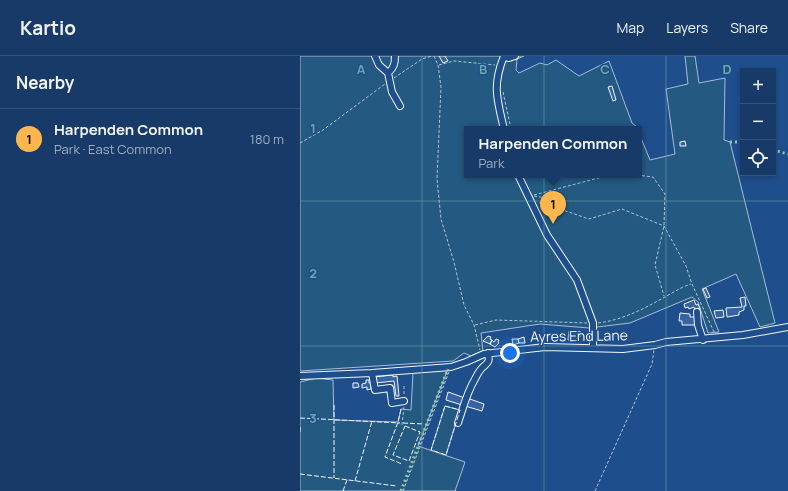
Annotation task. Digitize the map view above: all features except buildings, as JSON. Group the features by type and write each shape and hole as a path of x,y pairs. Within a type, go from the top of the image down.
{"street":[{"path":"375,56 379,65 388,73 392,92 400,106"},
{"path":"388,73 395,63 395,56"},
{"path":"503,126 496,97 496,80 504,56 509,58 515,56"},
{"path":"519,178 547,235 577,280 593,323 593,348"},
{"path":"697,312 698,325 704,340"},
{"name":"Ayres End Lane","path":"300,376 372,373 451,367 488,353 545,347 623,348 655,346 666,342 704,340 788,327"},
{"path":"458,423 475,379 482,368 487,364 489,359 488,353"},
{"path":"372,373 374,390 390,388 392,402 404,401"}],"path":[{"path":"300,142 323,130 422,59 433,56 438,65 441,87 437,179 441,219 454,262 464,305 474,325 481,355"},
{"path":"438,65 454,61 500,65"},
{"path":"502,86 510,126"},
{"path":"642,175 653,176 665,194 664,226 655,265 664,297"},
{"path":"599,178 532,196 547,199 560,209 589,219 622,209 664,226 686,266 692,284 716,338"},
{"path":"533,206 547,199"},
{"path":"474,325 496,320 593,323 610,322 628,316 682,287 692,284"},
{"path":"595,491 652,364 655,346"},
{"path":"404,491 451,367"}],"shaded area":[{"path":"300,56 524,56 517,59 516,70 519,73 540,63 547,65 556,60 579,76 609,61 632,123 636,126 464,126 464,178 642,178 642,140 650,160 675,154 666,89 688,84 685,56 695,56 699,83 725,78 724,140 730,142 775,323 760,327 736,274 702,289 719,332 708,333 698,302 692,297 630,323 589,328 540,324 481,333 483,351 471,356 464,353 453,361 300,371"},
{"path":"448,369 418,446 465,462 455,491 300,491 300,382 316,378 333,380 334,420 398,422 401,409 411,410 413,372"},
{"path":"445,406 460,410 446,455 431,450"}],"hedge":[{"path":"730,142 740,142"},
{"path":"776,151 788,154"},
{"path":"401,491 448,369"}],"fence":[{"path":"334,405 334,478"},
{"path":"445,406 460,410 446,455 431,450 445,406"},
{"path":"401,409 398,422 385,457 402,464"},
{"path":"300,418 400,423"},
{"path":"355,481 372,421"},
{"path":"403,423 424,424"},
{"path":"405,426 420,432 409,461 393,455 405,426"},
{"path":"300,427 300,432"},
{"path":"300,474 397,486"},
{"path":"343,491 347,480"}],"place":[{"name":"Harpenden Common","path":"553,224"}]}
